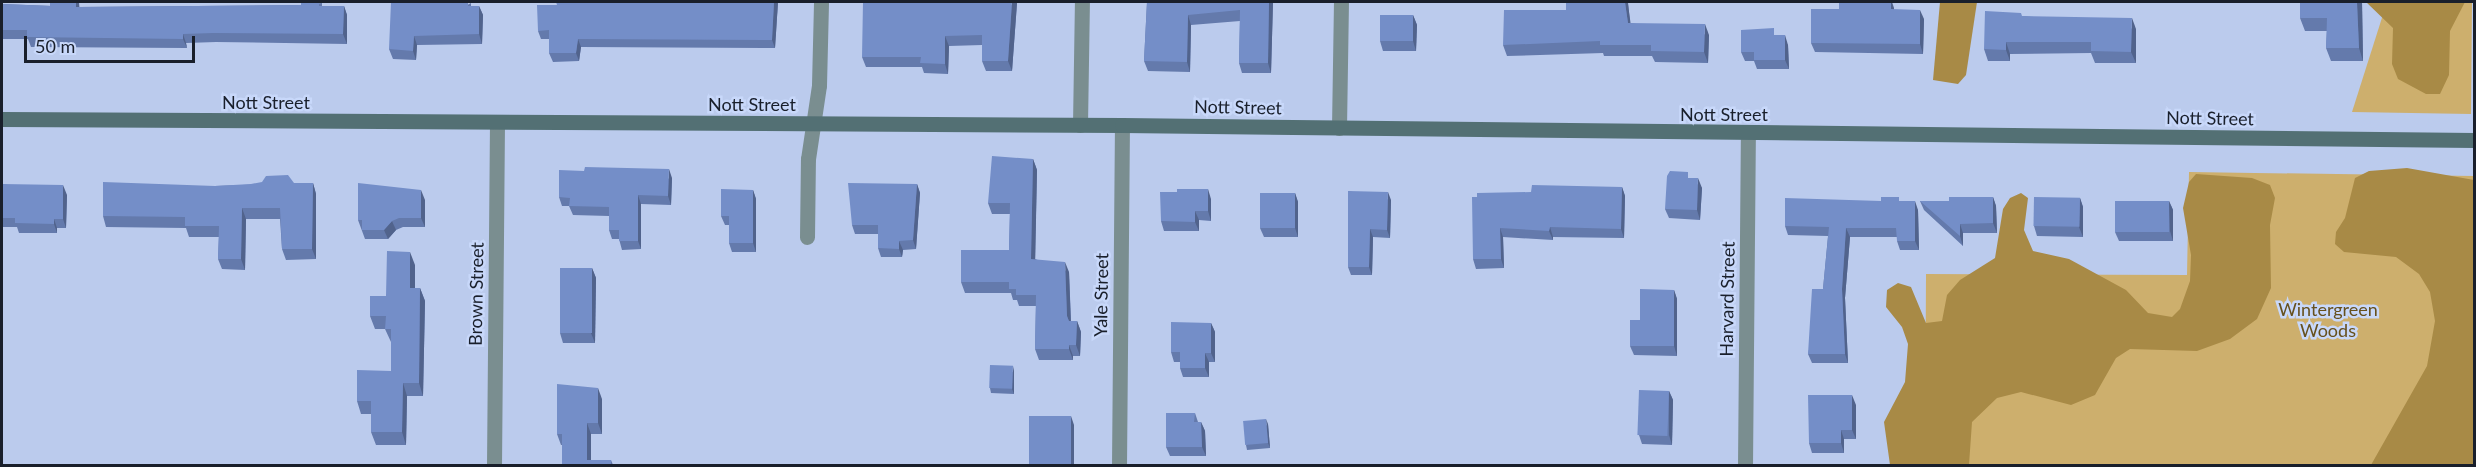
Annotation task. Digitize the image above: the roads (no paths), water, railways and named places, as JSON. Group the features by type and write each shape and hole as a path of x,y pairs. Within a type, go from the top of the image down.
{"street":[{"path":"807,237 809,151 814,124 821,2"},
{"path":"1080,125 1082,2"},
{"path":"1339,128 1341,2"},
{"name":"Nott Street","path":"2,119 1122,125 1748,134 2475,140"},
{"name":"Brown Street","path":"494,465 497,123"},
{"name":"Yale Street","path":"1119,465 1122,125"},
{"name":"Harvard Street","path":"1745,465 1748,134"}],"park label":[{"name":"Wintergreen Woods","path":"2328,320"}]}
